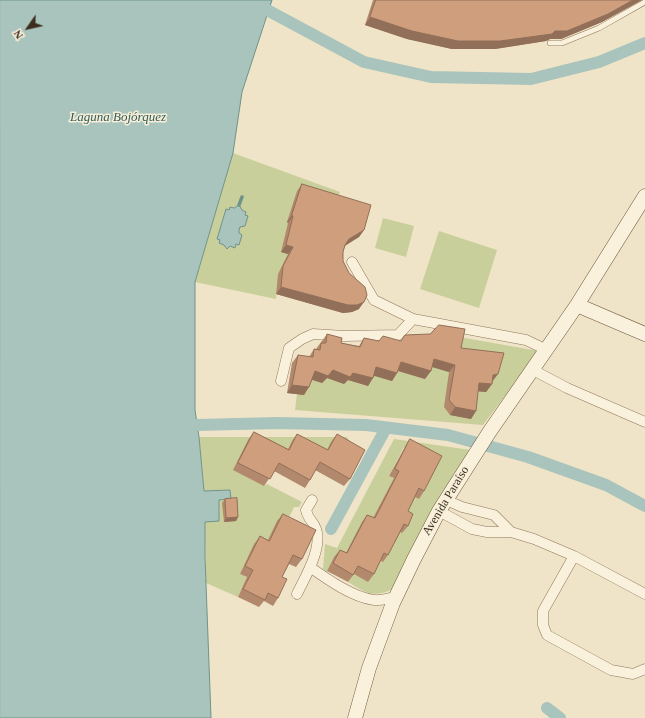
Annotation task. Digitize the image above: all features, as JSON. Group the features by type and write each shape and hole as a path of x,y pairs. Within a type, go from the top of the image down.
{"street":[{"name":"Avenida Paraíso","path":"355,718 370,663 396,597 442,505 490,431 578,305 645,196"},
{"path":"352,262 374,300 413,318 526,340 547,350"},
{"path":"578,305 645,334"},
{"path":"281,382 289,348 302,339 313,334 344,336 398,335 413,318"},
{"path":"533,370 567,388 645,422"},
{"path":"297,594 310,567 318,542 316,528 308,518 306,510 312,500"},
{"path":"442,505 462,507 494,515 511,532"},
{"path":"442,505 472,529 487,532 511,532 534,539 574,556 645,594"},
{"path":"574,556 543,611 543,625 547,635 611,670 632,674 645,669"},
{"path":"310,567 324,577 357,595 375,600 396,597"}],"lane":[{"path":"550,43 562,43 599,28 645,2"}],"green space":[{"path":"233,153 340,192 335,203 287,222 336,237 277,282 276,299 195,282"},
{"path":"383,218 414,226 406,257 375,248"},
{"path":"439,231 497,250 479,308 420,289"},
{"path":"459,337 539,351 483,425 295,410 297,394 304,395 310,379 322,383 327,378 344,384 348,380 367,386 371,375 395,370 425,379 429,366"},
{"path":"199,437 347,437 360,458 322,458 292,442 264,486 267,484 302,502 299,507 294,507 285,526 240,574 247,577 238,597 206,583 205,522 219,500 230,490 204,491"},
{"path":"394,439 471,450 394,588 375,594 365,592 348,582 353,573 368,581 379,561 383,562 399,531 402,533 402,519 414,496 419,499 404,447 389,476 394,478 369,526 342,561 334,557 327,572 323,569 325,544 337,548"}],"water":[{"name":"Laguna Bojórquez","path":"0,0 272,0 242,92 233,153 195,282 195,410 204,491 230,490 231,499 219,500 219,521 205,522 211,718 0,718"},
{"path":"239,205 242,210 246,212 245,215 248,216 245,226 240,227 239,230 239,233 242,235 239,245 236,244 235,248 230,246 227,249 224,245 219,243 220,240 217,239 226,209 229,210 230,207 234,208"}],"building":[{"path":"376,0 633,0 608,14 567,31 555,31 552,34 500,41 458,41 412,31 370,17"},
{"path":"302,184 371,205 364,230 349,239 343,252 343,261 349,273 365,287 367,295 364,302 357,305 348,305 281,287 283,266 293,247 286,245 292,215"},
{"path":"439,325 465,329 461,348 504,353 498,374 493,375 492,384 479,383 476,411 455,407 449,400 455,365 434,359 431,371 401,362 397,373 376,367 373,378 353,373 350,377 333,370 328,376 315,371 309,387 292,385 298,355 313,357 314,349 320,350 321,343 326,343 327,334 342,338 341,343 360,347 364,338 379,341 383,336 401,341 405,335 430,334"},
{"path":"254,432 289,450 297,434 328,450 337,434 365,450 350,479 320,462 310,480 279,463 270,479 238,463"},
{"path":"410,439 442,456 424,491 419,488 408,511 413,514 408,526 404,524 388,555 384,553 374,574 358,566 353,575 333,563 340,550 347,553 367,515 375,518 399,471 395,469"},
{"path":"237,498 238,517 226,518 225,499"},
{"path":"283,514 316,530 302,559 293,555 282,577 287,579 278,598 268,593 265,600 243,589 253,570 245,566 260,536 269,541"}],"waterway":[{"path":"269,11 364,62 431,77 531,79 599,62 645,43"},
{"path":"239,205 242,197"},
{"path":"197,425 278,423 366,425 448,435 528,457 606,485 645,506"},
{"path":"331,529 386,428"},
{"path":"547,708 560,718"}]}
